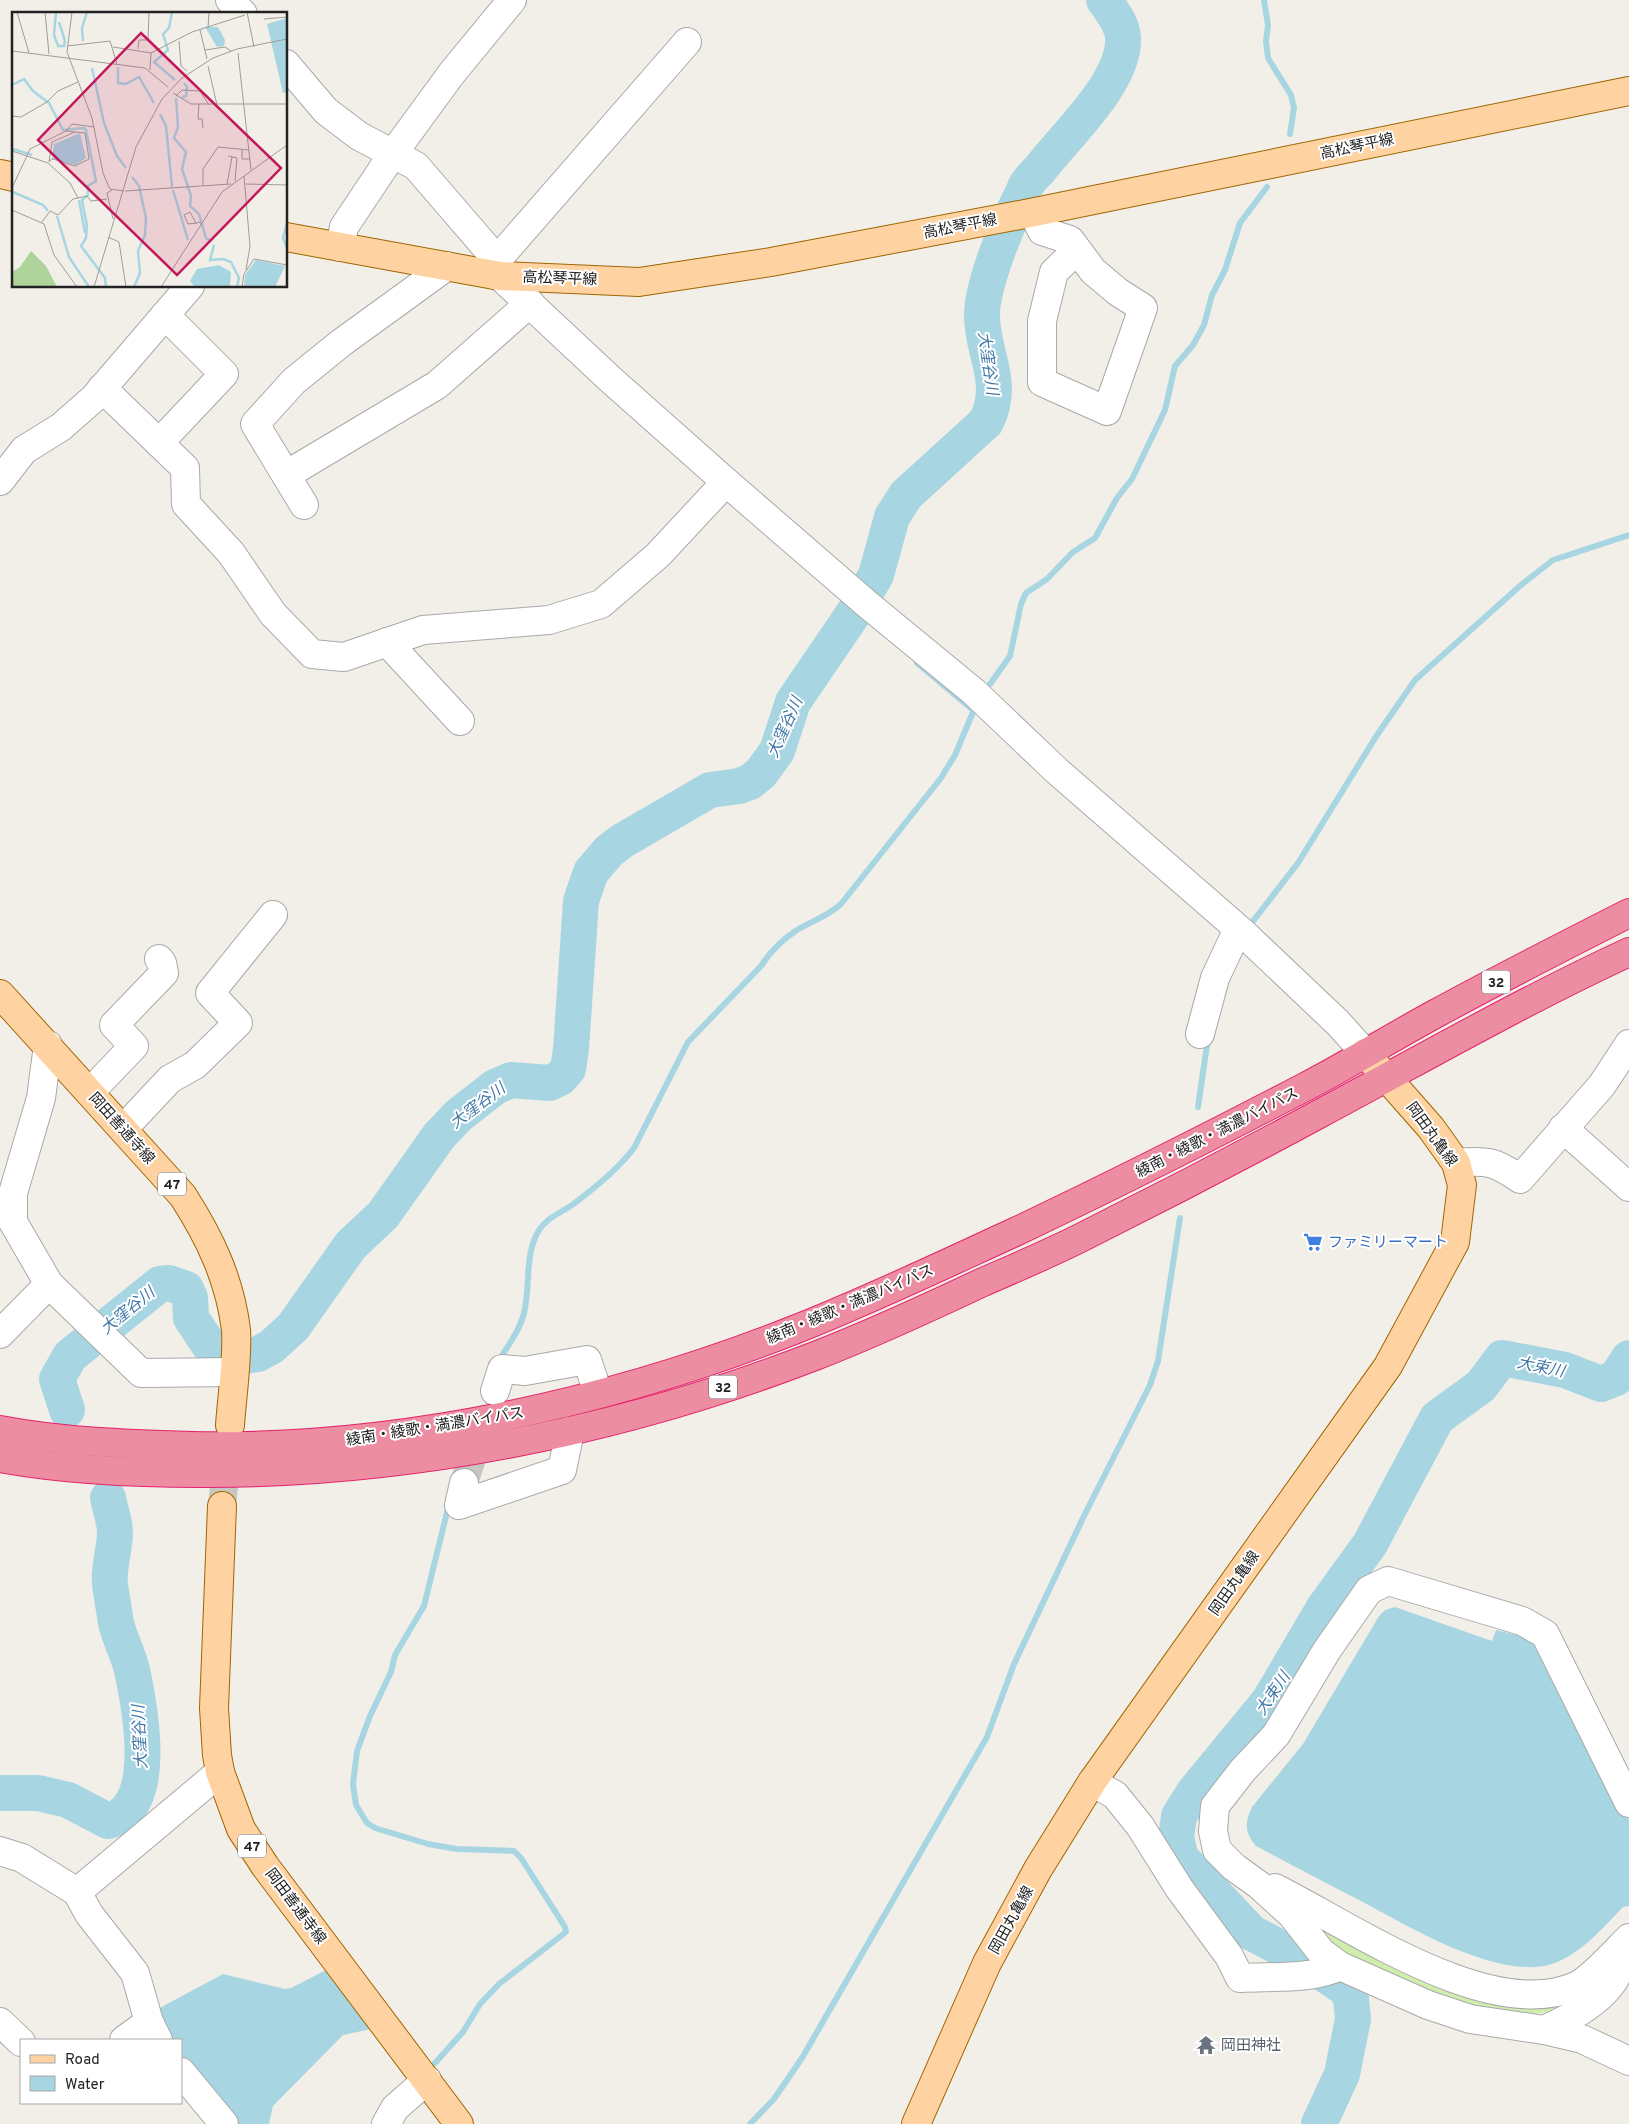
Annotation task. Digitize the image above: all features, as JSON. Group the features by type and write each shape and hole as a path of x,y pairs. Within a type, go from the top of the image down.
{"highway":[{"name":"綾南・綾歌・満濃バイパス","path":"0,1430 45,1438 143,1445 243,1447 360,1439 501,1418 695,1366 798,1329 921,1276 1071,1205 1308,1086 1436,1013 1629,913"},
{"name":"綾南・綾歌・満濃バイパス","path":"0,1458 42,1466 131,1472 243,1473 360,1467 505,1445 570,1431 704,1394 814,1356 934,1305 1090,1233 1322,1113 1555,986 1629,952"}],"main road":[{"name":"高松琴平線","path":"288,236 447,266 639,282 771,262 1020,215 1629,91"},
{"name":"岡田善通寺線","path":"0,994 183,1196 206,1232 220,1263 236,1331 230,1425"},
{"name":"岡田丸亀線","path":"916,2124 987,1963 1038,1869 1092,1782 1388,1366 1456,1242 1462,1185 1456,1163 1431,1128 1365,1053"},
{"name":"岡田善通寺線","path":"222,1506 214,1708 220,1772 242,1829 266,1866 459,2124"}],"street":[{"path":"230,0 241,12"},
{"path":"340,247 344,227 392,155 452,73 512,0"},
{"path":"498,270 687,42"},
{"path":"288,66 326,111 359,136 416,166 498,270 610,379 862,599 974,692 1057,771 1242,932 1338,1023 1365,1053"},
{"path":"1020,215 1042,231 1070,240 1093,271 1118,292 1143,308 1107,411 1042,382 1042,320 1054,272 1077,250"},
{"path":"304,505 255,424 294,381 341,343 447,266"},
{"path":"0,481 24,450 61,427 102,388 188,288"},
{"path":"286,475 437,385 530,303"},
{"path":"159,444 224,374 165,315"},
{"path":"102,388 185,468 186,504 231,553 273,614 312,654 344,657 423,630 549,620 601,604 658,555 726,482"},
{"path":"386,642 460,721"},
{"path":"123,1129 170,1079 195,1066 238,1023 210,993 273,915"},
{"path":"1200,1034 1215,978 1242,932"},
{"path":"90,1092 134,1046 114,1025 164,972 162,963 158,959"},
{"path":"1456,1163 1479,1161 1501,1166 1520,1179 1602,1085 1629,1044"},
{"path":"48,1046 41,1098 12,1193 13,1222 49,1284 142,1373 234,1372"},
{"path":"1563,1128 1629,1187"},
{"path":"0,1334 49,1284"},
{"path":"495,1391 502,1369 525,1371 586,1360 598,1393"},
{"path":"464,1483 459,1505 562,1470 570,1431"},
{"path":"1629,1803 1545,1634 1522,1621 1388,1581 1369,1590 1327,1650 1276,1735 1243,1770 1215,1806 1212,1831 1217,1850 1234,1867 1259,1885 1292,1915 1320,1952 1336,1968 1428,2005 1470,2019 1544,2030 1582,2040 1629,2060"},
{"path":"77,1892 220,1772"},
{"path":"1092,1782 1115,1795 1140,1826 1179,1888 1229,1956 1240,1978 1302,1974 1336,1968"},
{"path":"0,1851 22,1858 77,1892 89,1914 135,1973 154,2031 127,2039"},
{"path":"1259,1885 1266,1884 1404,1956 1455,1979 1513,1994 1537,1996 1560,1992 1578,1986 1629,1939"},
{"path":"1544,2030 1574,2016 1613,1982 1629,1939"},
{"path":"0,2022 20,2041"},
{"path":"182,2073 224,2124"},
{"path":"386,2124 395,2108 427,2080"}],"green space":[{"path":"1278,1895 1437,1977 1572,1997 1576,2006 1525,2016 1459,2006 1328,1948"}],"water":[{"path":"1395,1607 1492,1641 1496,1630 1533,1639 1629,1820 1629,1906 1623,1907 1590,1940 1563,1960 1552,1964 1530,1967 1506,1965 1454,1948 1403,1924 1256,1846 1250,1837 1247,1823 1252,1807 1303,1744 1379,1616 1385,1610"},
{"path":"332,1967 376,2028 343,2035 273,2106 269,2124 238,2124 182,2056 182,2039 168,2039 154,2011 223,1974 285,1989 291,1988"}],"waterway":[{"name":"大窪谷川","path":"245,1356 258,1354 271,1347 293,1327 351,1245 383,1215 439,1136 459,1115 495,1087 511,1080 550,1083 560,1078 568,1069 581,901 591,872 609,851 622,841 710,790 739,786 750,782 761,773 777,751 793,702 855,611 876,575 892,517 906,495 986,422 992,407 994,394 992,368 983,330 982,315 986,286 1004,234 1027,184 1092,107 1115,71 1121,54 1123,37 1119,22 1104,0"},
{"path":"1264,0 1268,25 1266,42 1268,58 1291,95 1294,108 1290,134"},
{"path":"990,684 1010,656 1021,604 1026,593 1047,579 1073,552 1095,538 1117,498 1132,479 1165,410 1175,366 1193,345 1204,325 1212,295 1225,270 1240,223 1267,187"},
{"path":"1247,929 1298,863 1377,735 1415,680 1521,585 1553,560 1629,535"},
{"path":"917,663 973,710"},
{"path":"498,1362 521,1322 526,1298 530,1258 539,1230 556,1214 571,1206 599,1184 634,1148 688,1042 782,942 797,930 841,904 941,778 955,755 976,705"},
{"path":"1198,1107 1208,1038"},
{"path":"750,2124 774,2099 802,2058 987,1737 1014,1664 1083,1518 1150,1385 1158,1361 1180,1218"},
{"name":"大窪谷川","path":"67,1410 57,1379 70,1356 160,1284 169,1283 186,1289 190,1298 191,1318 209,1345"},
{"name":"大束川","path":"1319,2124 1342,2074 1353,2019 1351,1998 1345,1988 1302,1959 1252,1933 1181,1858 1176,1838 1179,1816 1194,1792 1269,1701 1325,1606 1370,1544 1437,1418 1481,1386 1502,1358 1565,1370 1601,1384 1616,1378 1629,1358"},
{"name":"大窪谷川","path":"0,1793 38,1793 68,1800 108,1821 124,1813 135,1798 141,1778 142,1731 132,1670 116,1623 110,1585 115,1532 108,1498"},
{"path":"435,2063 463,2032 480,2004 499,1984 566,1932 565,1927 521,1858 514,1851 457,1849 428,1844 375,1828 367,1823 356,1805 353,1784 357,1751 370,1716 391,1672 395,1655 424,1606 449,1504"}],"tunnel":[{"path":"464,1483 482,1428"},
{"path":"222,1506 228,1449"}],"place":[{"name":"ファミリーマート","path":"1313,1242"},
{"name":"岡田神社","path":"1206,2045"}]}
